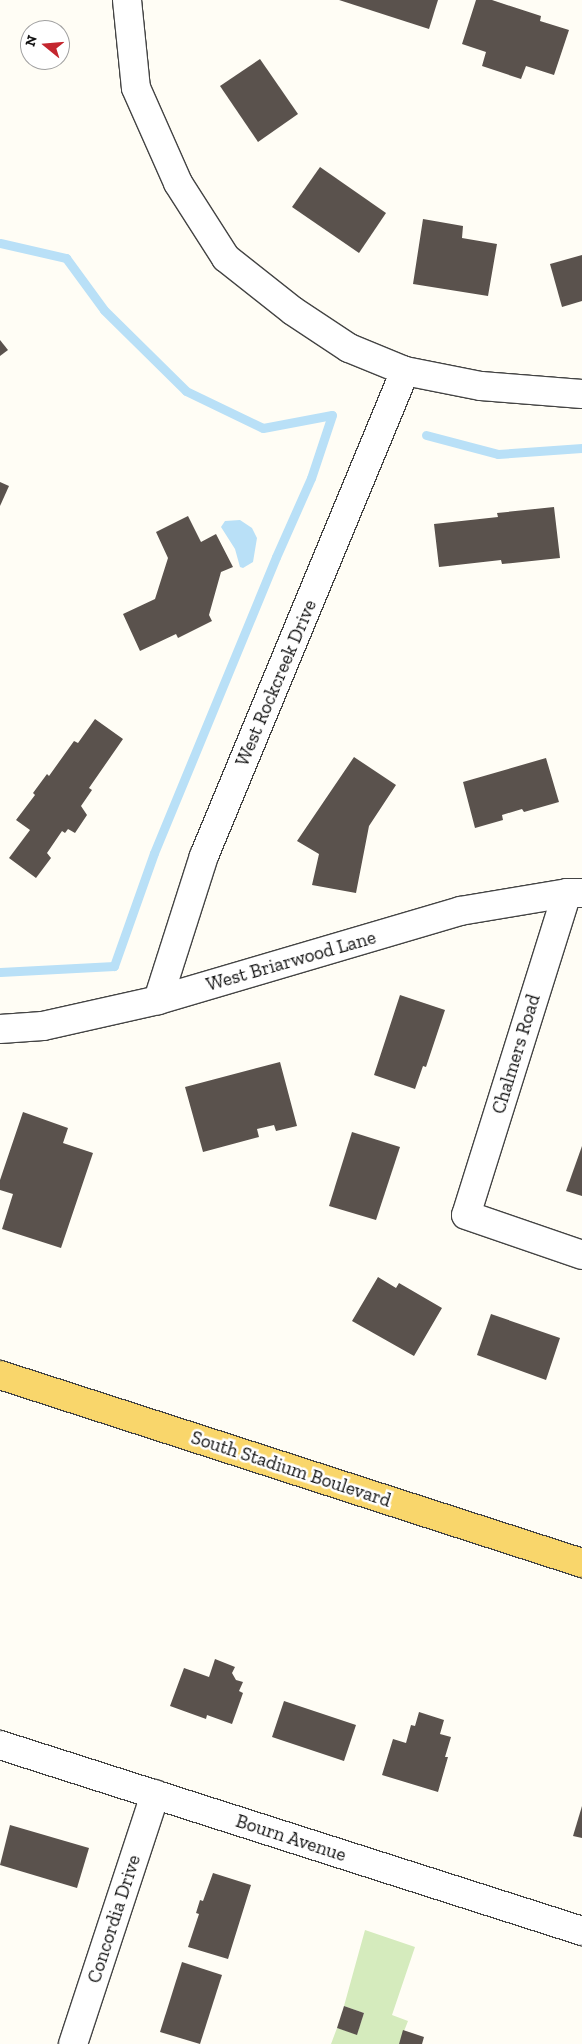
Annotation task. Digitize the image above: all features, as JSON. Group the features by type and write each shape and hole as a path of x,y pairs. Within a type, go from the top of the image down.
{"main road":[{"name":"South Stadium Boulevard","path":"0,1375 582,1563"}],"street":[{"path":"127,0 136,88 178,183 226,258 293,311 349,348 405,371 481,386 582,394"},
{"name":"West Rockcreek Drive","path":"158,1000 204,856 405,371"},
{"name":"West Briarwood Lane","path":"0,1028 43,1026 158,1000 460,911 574,893"},
{"name":"Chalmers Road","path":"574,893 466,1215 582,1255"},
{"name":"Bourn Avenue","path":"0,1745 582,1931"},
{"name":"Concordia Drive","path":"73,2044 155,1794"}],"green space":[{"path":"365,1930 415,1947 392,2015 408,2021 399,2044 331,2044 337,2028 357,2034 364,2013 344,2006"}],"water":[{"path":"240,520 252,528 257,538 253,562 243,568 240,567 235,549 221,527 225,521"}],"building":[{"path":"339,0 438,0 429,29"},
{"path":"476,0 492,0 541,16 540,21 569,30 554,75 526,66 521,79 482,66 486,52 462,44"},
{"path":"260,59 298,114 258,142 220,86"},
{"path":"320,167 386,213 359,253 292,207"},
{"path":"423,219 463,226 462,238 497,244 488,296 413,284"},
{"path":"582,255 582,301 562,307 550,264"},
{"path":"0,340 8,350 0,356"},
{"path":"0,482 9,486 0,506"},
{"path":"554,507 560,558 502,564 501,560 439,567 434,524 498,517 497,513"},
{"path":"188,516 201,542 216,534 233,567 221,572 209,615 212,621 178,638 176,634 140,651 123,614 155,599 168,558 156,532"},
{"path":"95,719 123,739 89,788 92,790 81,806 87,815 75,833 68,829 65,833 62,831 47,853 51,858 36,878 9,858 30,830 16,820 35,795 33,793 47,774 49,776 74,741 78,743"},
{"path":"354,757 396,785 369,826 356,893 312,885 319,854 297,841"},
{"path":"546,758 559,802 524,812 522,809 502,815 503,820 475,828 463,782"},
{"path":"400,995 445,1010 426,1067 423,1066 415,1089 374,1075"},
{"path":"280,1062 297,1126 276,1131 274,1125 257,1129 259,1137 203,1152 185,1087"},
{"path":"23,1112 68,1128 63,1143 93,1153 61,1248 2,1229 13,1194 0,1190 0,1180"},
{"path":"352,1132 400,1147 376,1220 329,1206"},
{"path":"582,1146 582,1196 566,1191"},
{"path":"378,1277 396,1288 399,1283 442,1308 414,1356 352,1321"},
{"path":"491,1314 560,1338 546,1380 477,1355"},
{"path":"215,1659 235,1667 232,1673 236,1680 243,1682 239,1691 243,1693 232,1724 207,1715 206,1719 170,1706 184,1668 209,1677"},
{"path":"284,1701 356,1725 344,1761 272,1737"},
{"path":"419,1712 444,1720 440,1734 451,1737 445,1757 448,1757 438,1792 382,1775 393,1739 406,1743 411,1725 415,1726"},
{"path":"582,1806 582,1838 573,1836"},
{"path":"10,1825 89,1848 77,1888 0,1865"},
{"path":"213,1873 251,1885 228,1959 188,1947 199,1914 196,1913 200,1900 203,1901"},
{"path":"182,1962 222,1975 200,2044 160,2032"},
{"path":"344,2006 364,2013 357,2035 337,2028"},
{"path":"403,2030 424,2037 422,2044 399,2044"}],"waterway":[{"path":"0,243 66,258 104,310 186,391 263,428 332,415 311,478 276,557 154,853 114,966 0,972"},
{"path":"426,435 498,454 582,448"}]}
